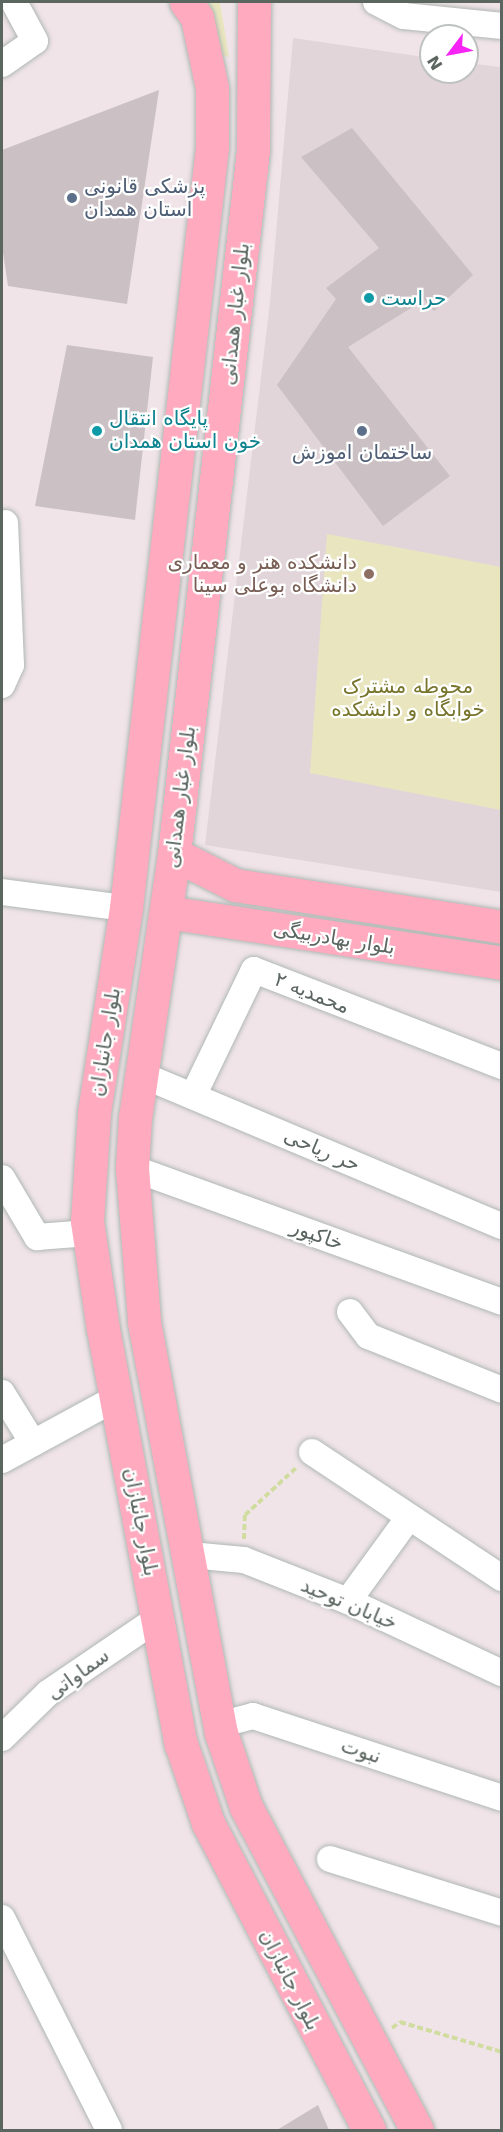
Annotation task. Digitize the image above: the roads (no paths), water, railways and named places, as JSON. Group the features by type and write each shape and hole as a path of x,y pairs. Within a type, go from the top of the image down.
{"main road":[{"name":"بلوار غبار همدانی","path":"129,874 212,147 212,88 197,18 186,2"},
{"name":"بلوار غبار همدانی","path":"166,912 253,150 254,2"},
{"name":"بلوار بهادربیگی","path":"174,854 235,885 501,927"},
{"name":"بلوار جانبازان","path":"129,874 126,908 94,1113 89,1233 116,1398 160,1617 181,1744 208,1823 369,2130"},
{"name":"بلوار جانبازان","path":"166,912 142,1075 132,1168 144,1322 190,1555 219,1725 246,1807 417,2130"},
{"name":"بلوار بهادربیگی","path":"166,912 501,963"},
{"path":"334,2066 372,2044"}],"street":[{"path":"2,64 34,41 15,2"},
{"path":"376,2 404,16 501,26"},
{"path":"2,685 11,665 4,523"},
{"path":"2,892 126,908"},
{"name":"محمدیه ۲","path":"193,1096 254,970 501,1066"},
{"name":"حر ریاحی","path":"142,1075 501,1226"},
{"name":"خاکپور","path":"132,1168 501,1302"},
{"path":"2,1178 37,1237 89,1233"},
{"path":"350,1312 368,1335 501,1390"},
{"path":"2,1393 33,1443"},
{"path":"2,1460 116,1398"},
{"path":"312,1452 501,1578"},
{"path":"348,1601 409,1518"},
{"name":"خیابان توحید","path":"190,1555 243,1560 348,1601 501,1673"},
{"name":"سماواتی","path":"2,1738 48,1694 160,1617"},
{"name":"نبوت","path":"219,1725 253,1716 501,1798"},
{"path":"330,1859 501,1913"},
{"path":"2,1918 109,2130"}],"place":[{"name":"پزشکی قانونی استان همدان","path":"72,198"},
{"name":"حراست","path":"369,298"},
{"name":"پایگاه انتقال خون استان همدان","path":"97,431"},
{"name":"ساختمان اموزش","path":"362,431"},
{"name":"دانشکده هنر و معماری دانشگاه بوعلی سینا","path":"369,574"}],"park label":[{"name":"محوطه مشترک خوابگاه و دانشکده","path":"408,698"}]}
